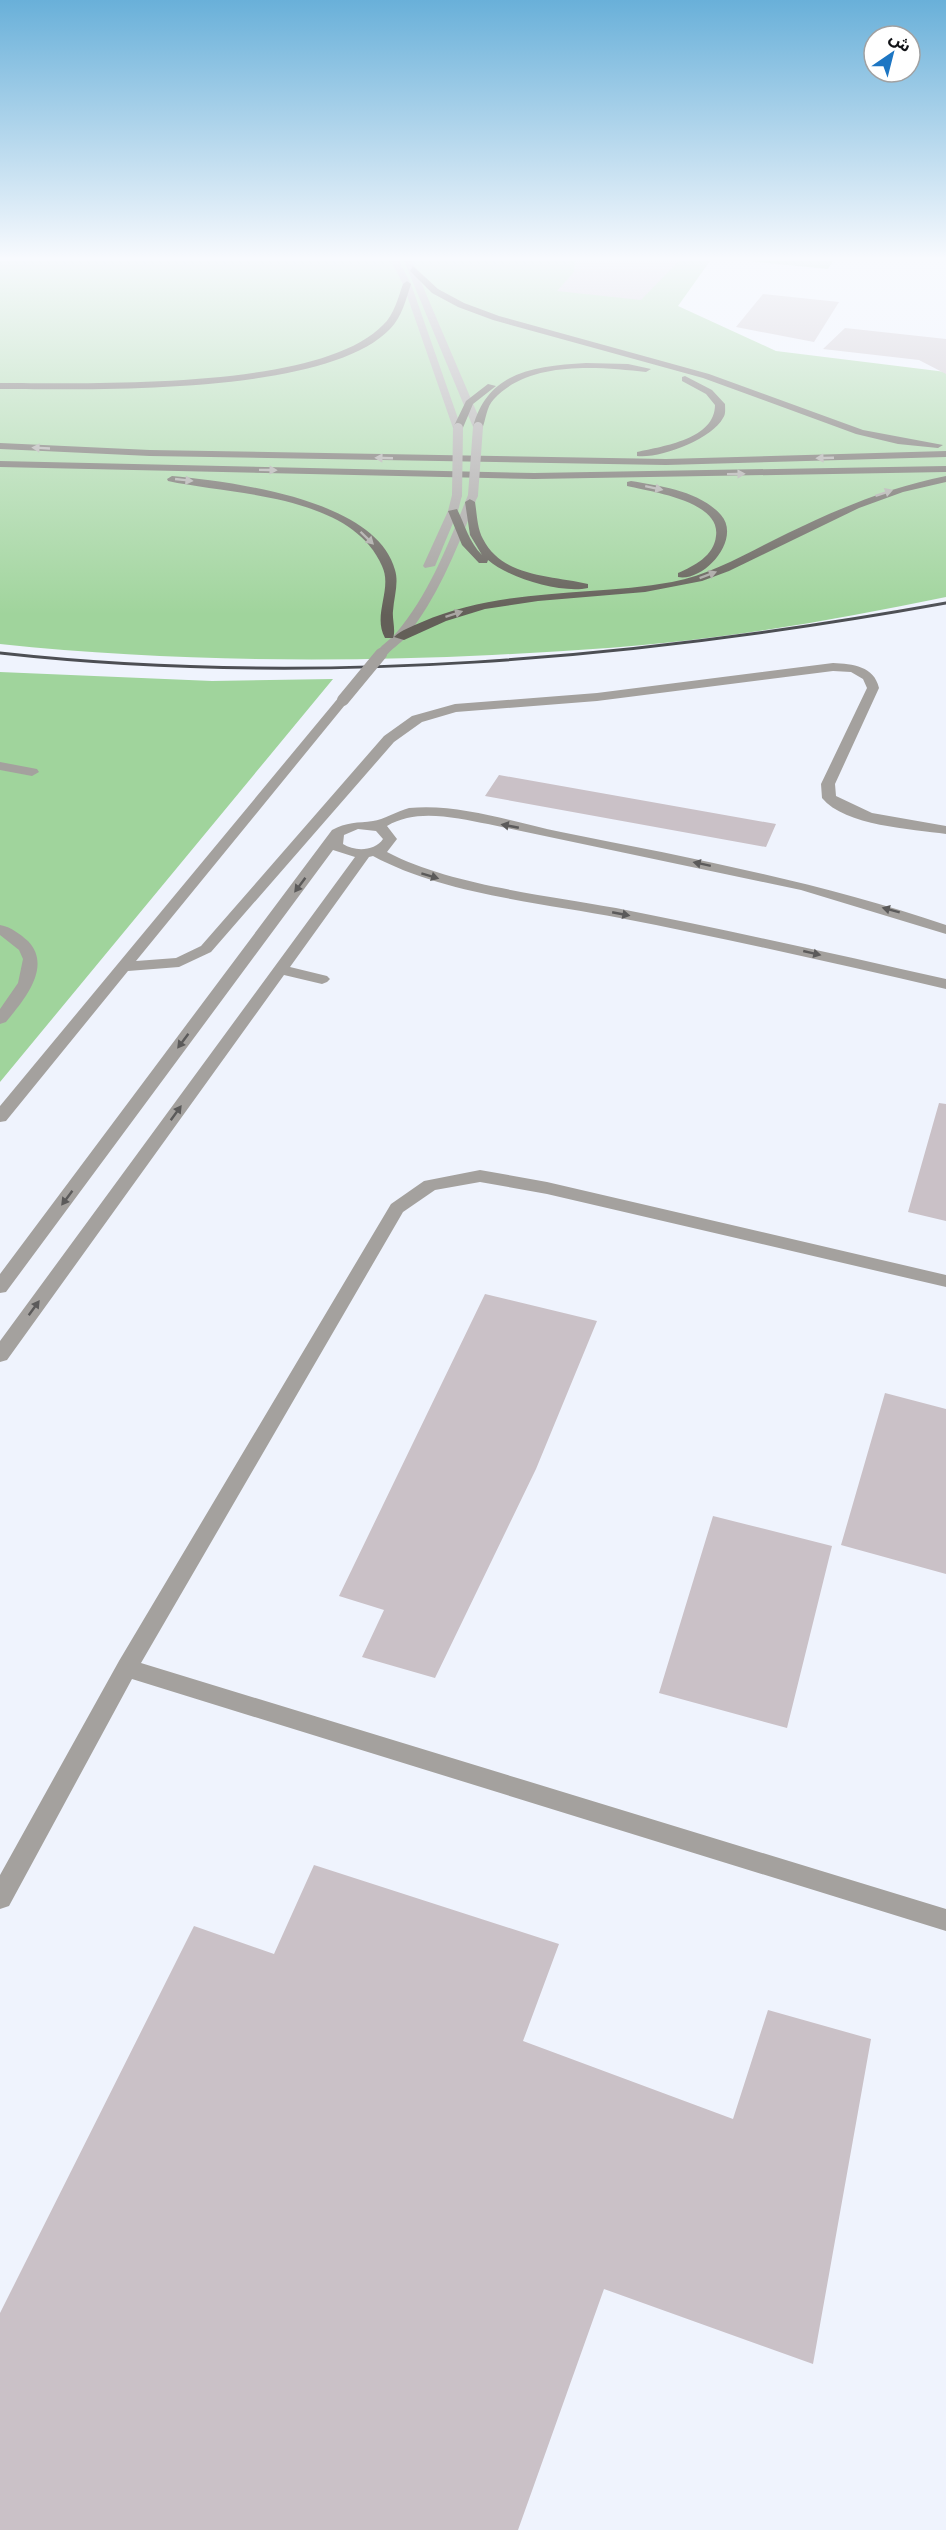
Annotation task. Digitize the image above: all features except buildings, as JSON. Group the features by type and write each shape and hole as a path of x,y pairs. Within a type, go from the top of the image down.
{"main road":[{"path":"0,386 215,379"},
{"path":"458,428 469,404 505,379"},
{"path":"478,428 484,405 503,386 521,379"},
{"path":"538,460 663,450 689,442 709,431 717,423 720,410 716,400 708,391 683,379"},
{"path":"701,379 752,393"},
{"path":"714,379 860,432 898,441 946,446"},
{"path":"0,435 225,453"},
{"path":"0,446 140,453 666,462 946,454"},
{"path":"0,465 534,476 946,469"},
{"path":"0,465 206,482 270,494 322,510 356,529 379,550 388,565 393,582 386,626 389,642 452,615 485,605 593,593 644,590 701,578 871,497 917,484 946,479"},
{"path":"472,498 476,537 484,550 513,570 549,582 611,586 671,579 707,561 718,550 723,538 723,527 717,517 701,505 679,494 624,483 534,476"},
{"path":"453,511 463,541 472,553 507,574 549,587 593,593"}],"street":[{"path":"389,642 417,591 453,511 457,495 458,428 441,379"},
{"path":"0,1117 343,700 435,582 472,498 478,428 459,379"},
{"path":"123,967 180,962 206,949 389,739 417,719 455,708 597,697 833,667 858,670 867,675 873,688 828,784 829,798 859,813 946,830"},
{"path":"0,766 32,772"},
{"path":"0,1287 338,833 350,826 377,826 399,814 415,812 489,821 763,877 899,913 946,930"},
{"path":"0,1355 280,969 370,853 384,848 390,839 384,830 377,826"},
{"path":"335,838 336,845 342,850 370,853 447,880 731,934 946,984"},
{"path":"0,929 22,943 30,954 32,966 27,983 0,1018"},
{"path":"280,969 322,979"},
{"path":"0,1898 127,1668 397,1208 430,1185 480,1176 548,1188 946,1281"},
{"path":"127,1668 946,1920"}],"green space":[{"path":"0,379 946,379 946,597 831,619 715,637 631,646 492,655 369,659 246,659 123,654 0,644"},
{"path":"0,672 212,681 333,679 0,1082"}],"railway":[{"path":"0,653 118,663 237,668 356,667 474,662 593,653 711,639 829,623 946,603"}]}
